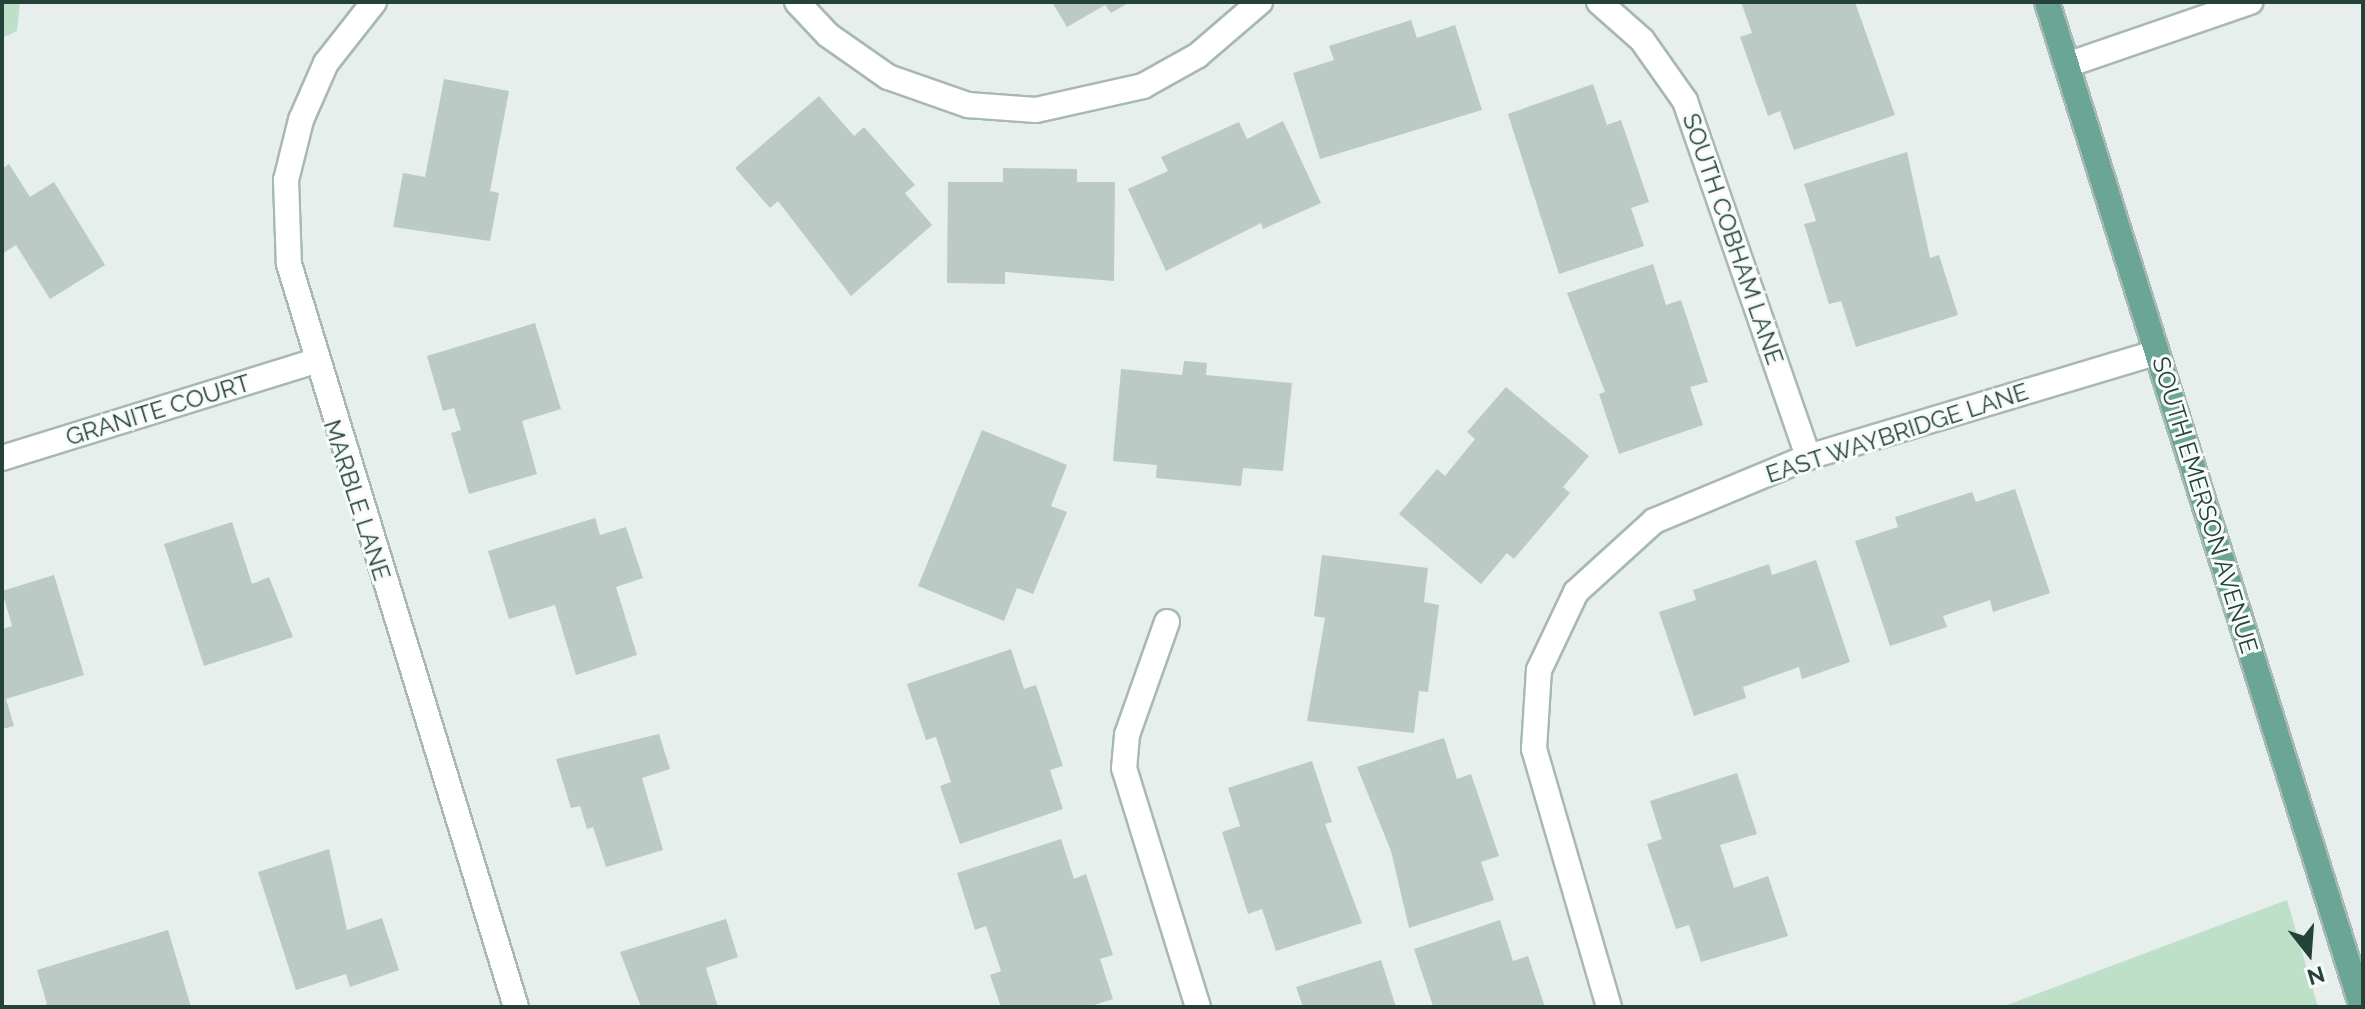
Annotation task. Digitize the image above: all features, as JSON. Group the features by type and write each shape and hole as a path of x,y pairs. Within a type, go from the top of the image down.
{"main road":[{"name":"SOUTH EMERSON AVENUE","path":"2047,2 2362,1007"}],"street":[{"name":"MARBLE LANE","path":"374,2 326,63 301,120 286,180 289,264 313,362 516,1007"},
{"path":"797,2 828,35 888,77 968,105 1036,110 1143,86 1197,56 1260,2"},
{"name":"SOUTH COBHAM LANE","path":"1599,2 1642,40 1685,101 1808,457"},
{"path":"2067,65 2250,2"},
{"name":"EAST WAYBRIDGE LANE","path":"1609,1007 1534,749 1534,693 1548,639 1600,565 1654,521 1808,457 2157,352"},
{"name":"GRANITE COURT","path":"2,458 313,362"},
{"path":"1167,622 1127,735 1124,768 1198,1007"}],"green space":[{"path":"2,2 20,2 17,31 2,38"},
{"path":"2287,900 2318,1007 2002,1007"}],"building":[{"path":"1052,2 1130,2 1111,13 1105,5 1067,27"},
{"path":"1741,2 1855,2 1895,115 1794,150 1780,111 1768,116 1740,37 1752,33"},
{"path":"1411,20 1417,38 1455,25 1482,110 1320,159 1293,73 1334,60 1329,46"},
{"path":"444,79 509,91 490,191 499,193 490,241 393,227 403,173 425,177"},
{"path":"1593,84 1607,125 1621,120 1649,202 1631,208 1644,246 1559,274 1508,114"},
{"path":"819,96 854,136 864,127 915,185 905,193 932,225 851,296 778,201 770,208 735,168"},
{"path":"1283,121 1321,203 1263,229 1261,223 1166,271 1128,189 1168,171 1161,157 1239,122 1247,139"},
{"path":"1907,152 1930,258 1939,255 1958,315 1856,347 1841,301 1829,304 1804,224 1816,221 1804,184"},
{"path":"9,164 30,197 54,182 105,265 50,299 16,245 2,254 2,169"},
{"path":"1003,168 1077,169 1077,182 1115,182 1114,281 1005,272 1005,284 947,283 948,182 1003,182"},
{"path":"1653,264 1666,305 1681,300 1708,382 1690,387 1703,425 1619,454 1599,394 1605,392 1567,293"},
{"path":"535,323 561,409 522,421 537,474 469,494 451,433 461,430 454,408 443,411 427,356"},
{"path":"1184,361 1207,363 1206,375 1292,383 1283,471 1243,468 1241,486 1156,478 1157,465 1113,461 1121,369 1182,375"},
{"path":"1506,387 1589,456 1563,487 1570,493 1514,559 1507,553 1481,584 1399,514 1437,469 1445,476 1475,439 1467,432"},
{"path":"982,430 1067,465 1051,506 1067,512 1033,594 1017,588 1004,621 918,586"},
{"path":"2015,489 2050,593 1993,612 1990,600 1943,616 1947,627 1890,646 1855,541 1898,527 1895,517 1972,492 1976,502"},
{"path":"595,518 600,535 626,527 643,578 616,587 637,655 576,675 555,605 509,619 488,551"},
{"path":"232,522 252,584 269,577 293,637 204,666 164,544"},
{"path":"1322,555 1428,568 1424,602 1439,605 1428,692 1419,691 1414,733 1307,721 1325,618 1314,616"},
{"path":"1816,560 1850,662 1802,679 1799,667 1743,687 1746,698 1694,716 1659,612 1696,600 1693,590 1769,564 1772,575"},
{"path":"54,575 84,675 6,699 14,726 2,729 2,629 12,626 2,591"},
{"path":"1011,649 1024,689 1036,685 1063,766 1050,770 1063,809 960,844 940,786 951,782 936,737 926,740 907,684"},
{"path":"659,734 670,769 642,778 663,850 606,867 593,827 587,829 580,806 571,808 556,759"},
{"path":"1444,738 1457,779 1471,774 1499,856 1481,862 1494,900 1409,928 1391,851 1357,767"},
{"path":"1312,761 1332,822 1325,824 1362,923 1276,951 1262,909 1248,914 1222,832 1240,826 1228,788"},
{"path":"1737,773 1757,834 1720,845 1734,888 1768,876 1788,936 1701,962 1689,925 1676,929 1647,844 1662,839 1650,801"},
{"path":"1061,839 1074,879 1086,874 1113,955 1100,959 1113,999 1088,1007 1001,1007 990,975 1001,971 986,926 975,930 957,873"},
{"path":"329,849 347,930 382,918 399,970 350,987 346,974 296,990 258,872"},
{"path":"726,919 738,957 706,968 718,1007 641,1007 620,952"},
{"path":"1500,920 1513,961 1528,956 1545,1007 1433,1006 1414,949"},
{"path":"168,930 191,1007 41,1007 47,1004 37,970"},
{"path":"1381,960 1396,1007 1303,1007 1296,987"}]}
